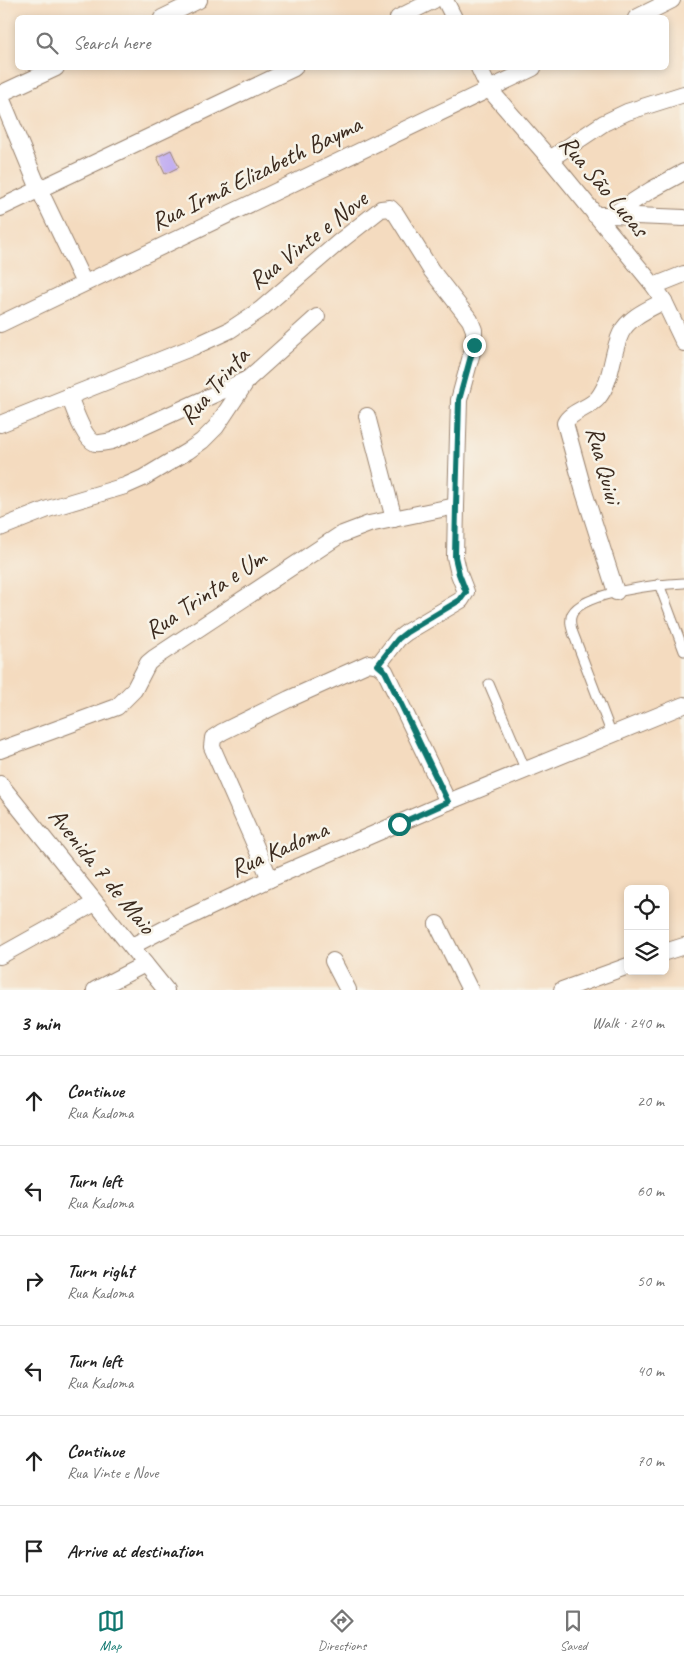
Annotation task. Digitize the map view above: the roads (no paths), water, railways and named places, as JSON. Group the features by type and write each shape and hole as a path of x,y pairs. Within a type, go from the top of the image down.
{"street":[{"path":"168,15 199,0"},
{"path":"404,15 434,0"},
{"path":"445,0 452,15"},
{"path":"642,15 672,0"},
{"path":"52,70 0,94 39,189 84,283"},
{"path":"0,208 290,70"},
{"name":"Rua São Lucas","path":"480,70 489,89 550,159 654,286 664,301 684,342"},
{"name":"Rua Irmã Elizabeth Bayma","path":"0,324 529,70"},
{"path":"550,159 604,122 626,112 684,94"},
{"path":"612,215 684,172"},
{"name":"Rua Vinte e Nove","path":"0,424 193,347 230,330 260,310 339,242 381,209 390,208 396,214 431,270 470,320 474,330 474,345 459,400 456,506"},
{"path":"595,214 684,218"},
{"path":"654,286 684,274"},
{"name":"Rua Quiui","path":"616,592 584,492 565,423 571,416 589,406 603,391 608,381 622,333 628,324 664,301"},
{"name":"Rua Trinta","path":"0,528 61,504 126,486 166,465 202,441 216,427 248,379 317,317"},
{"path":"69,396 83,430 91,440 97,443 104,443 248,379"},
{"path":"367,416 394,519"},
{"path":"378,665 398,639 464,597 466,592 455,557 456,506"},
{"name":"Rua Trinta e Um","path":"0,750 117,707 134,690 148,663 154,658 340,535 370,524 456,506"},
{"path":"270,878 212,747 213,738 289,699 369,663 378,665 385,671 448,802"},
{"name":"Rua Kadoma","path":"132,946 270,878 684,705"},
{"name":"Avenida 7 de Maio","path":"0,784 166,990"},
{"path":"0,956 95,903"},
{"path":"436,924 470,990"},
{"path":"669,951 684,946"},
{"path":"333,961 348,990"},
{"path":"95,990 145,964"},
{"path":"562,990 624,967"}],"lane":[{"path":"612,735 573,633 571,617 573,612 582,604 616,592 659,584 684,583"},
{"path":"659,584 684,651"},
{"path":"489,684 526,770"}]}
